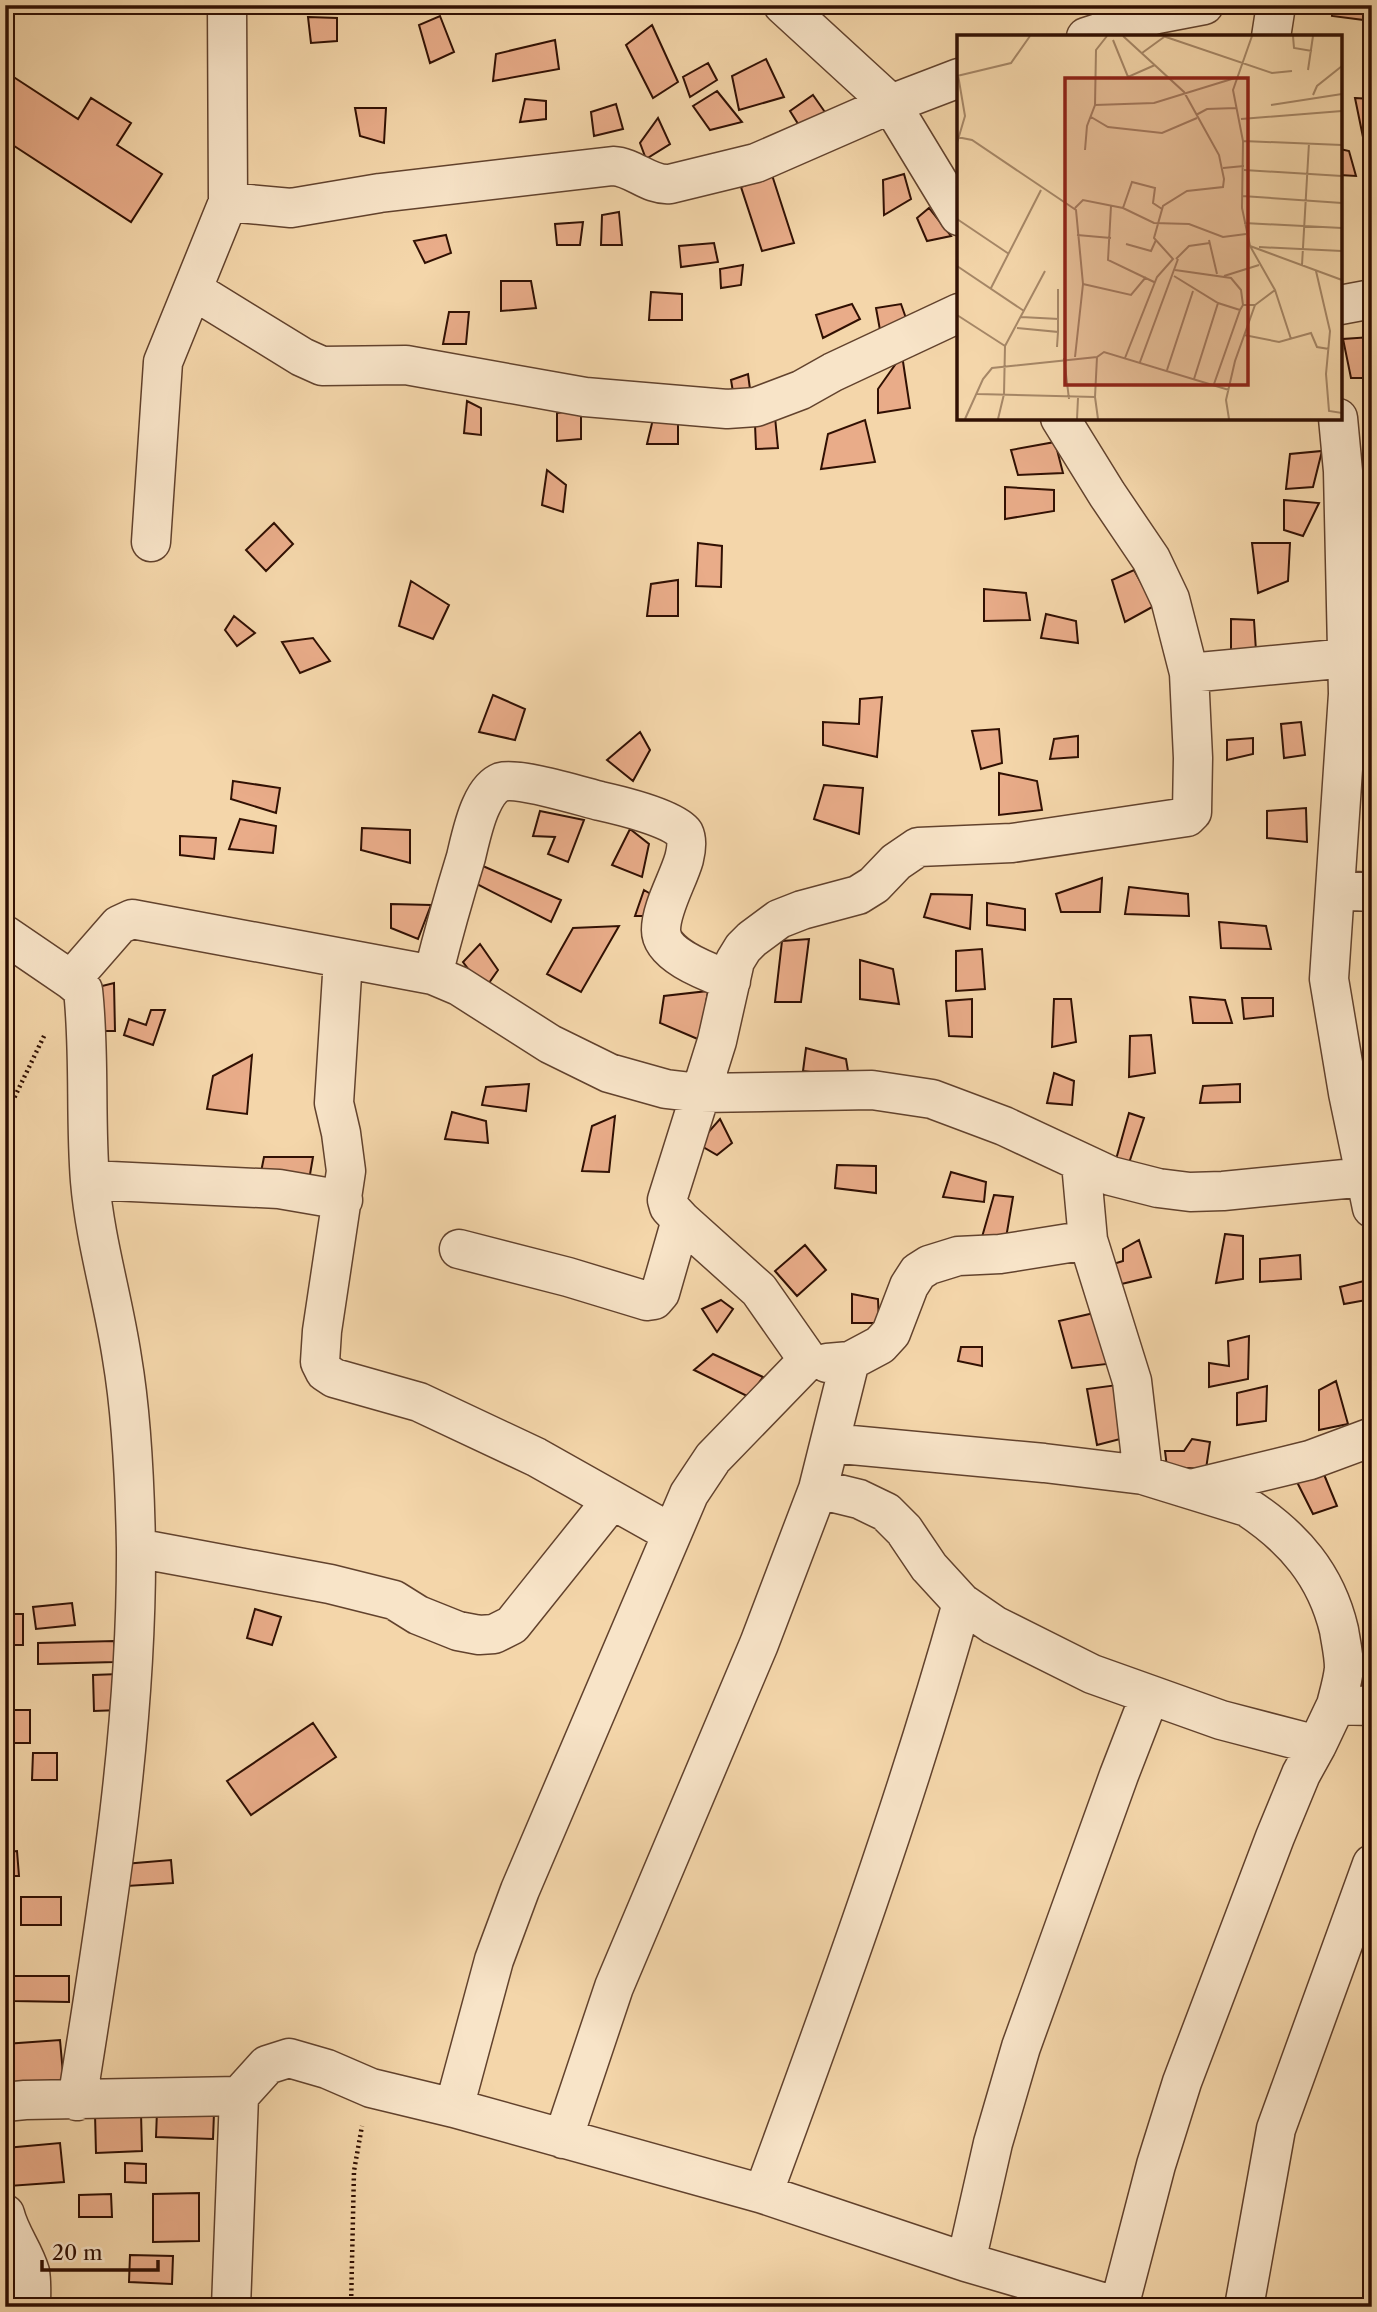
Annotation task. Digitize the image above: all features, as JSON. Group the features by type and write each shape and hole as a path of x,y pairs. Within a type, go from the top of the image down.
{"street":[{"path":"151,542 163,362 228,202 227,5"},
{"path":"783,5 891,104 957,213"},
{"path":"1092,35 1157,14 1204,5"},
{"path":"1270,35 1276,5"},
{"path":"228,202 291,208 380,193 612,166 631,170 655,183 670,184 756,163 891,104 957,79"},
{"path":"193,290 302,357 322,366 406,365 585,397 727,409 756,407 801,390 833,372 957,314"},
{"path":"1342,305 1372,299"},
{"path":"1061,420 1151,559 1170,599 1189,673 1192,812 1187,817 1012,843 918,847 897,862 874,885 858,895 779,919 743,948 735,961 717,1041 667,1195 669,1207 681,1220 759,1290 808,1360 833,1364 850,1362 880,1345 891,1333 909,1286 918,1272 929,1265 958,1256 1000,1254 1088,1240"},
{"path":"71,980 118,925 132,919 433,975 459,986 550,1044 609,1073 666,1089 700,1093 873,1090 932,1099 1004,1126 1111,1176 1158,1188 1191,1192 1368,1192 1360,1094 1329,979 1353,891 1357,471 1339,420"},
{"path":"1189,673 1356,683"},
{"path":"433,975 480,808 495,785 504,781 520,782 640,811 677,826 684,833 686,850 666,910 661,930 663,939 667,946 682,958 730,981"},
{"path":"5,935 71,980 80,987 83,994 90,1181 98,1241 122,1357 129,1422 136,1548 131,1707 99,1960 77,2101"},
{"path":"343,959 334,1104 345,1161 320,1362 334,1378 419,1402 536,1457 671,1533"},
{"path":"1081,1163 1088,1240 1132,1381 1143,1475"},
{"path":"90,1181 279,1189 342,1200"},
{"path":"459,1249 647,1301 654,1300 660,1293 681,1220"},
{"path":"454,2109 494,1960 520,1890 689,1494 713,1458 808,1360"},
{"path":"563,2139 614,1987 759,1644 818,1489 850,1362"},
{"path":"1189,1489 1310,1460 1372,1437"},
{"path":"231,2307 239,2096 267,2065 289,2058 327,2069 377,2089 763,2194 967,2262 1119,2307 1156,2165 1182,2082 1275,1837 1301,1774 1317,1745 1354,1706 1327,1591 1299,1551 1247,1507 1143,1475 830,1443"},
{"path":"818,1489 859,1499 886,1512 904,1530 929,1567 962,1603 994,1625 1092,1674 1221,1720 1317,1745"},
{"path":"136,1548 330,1584 394,1600 418,1615 458,1631 479,1635 494,1634 512,1625 612,1500"},
{"path":"763,2194 817,2050 931,1713 962,1603"},
{"path":"967,2262 993,2143 1021,2047 1114,1787 1150,1695"},
{"path":"1244,2307 1276,2129 1359,1940 1372,1864"},
{"path":"5,2102 239,2096"},
{"path":"5,2214 8,2228 30,2273 32,2307"}],"path":[{"path":"5,1117 71,980"},
{"path":"351,2307 354,2171 363,2122 377,2089"}],"building":[{"path":"1333,5 1372,5 1372,21 1332,16"},
{"path":"440,16 454,52 430,63 419,25"},
{"path":"308,17 337,18 337,41 311,43"},
{"path":"652,25 678,82 653,98 626,45"},
{"path":"555,40 559,69 493,81 496,54"},
{"path":"766,59 784,97 739,110 732,76"},
{"path":"708,63 717,80 690,97 683,77"},
{"path":"9,74 78,119 91,98 131,123 117,145 162,174 131,222 5,140 5,79"},
{"path":"717,91 742,122 710,130 693,106"},
{"path":"813,95 827,115 800,127 790,111"},
{"path":"1355,98 1372,99 1372,140 1364,142"},
{"path":"525,99 546,101 546,119 520,122"},
{"path":"616,104 623,129 594,136 591,112"},
{"path":"355,108 386,108 384,143 360,136"},
{"path":"658,118 670,144 646,159 640,143"},
{"path":"1342,149 1349,151 1356,176 1342,175"},
{"path":"904,174 911,199 884,215 883,180"},
{"path":"772,175 794,243 762,251 741,187"},
{"path":"929,208 951,236 927,241 917,218"},
{"path":"619,212 622,245 601,245 602,215"},
{"path":"583,222 580,245 557,245 555,224"},
{"path":"446,235 451,253 425,263 414,241"},
{"path":"714,243 718,262 681,267 679,246"},
{"path":"743,265 741,285 721,288 720,269"},
{"path":"501,281 531,281 536,308 501,311"},
{"path":"651,292 682,294 682,320 649,320"},
{"path":"852,304 860,319 823,338 816,315"},
{"path":"901,304 907,321 880,330 876,308"},
{"path":"449,312 469,312 466,344 443,344"},
{"path":"1371,337 1372,378 1351,378 1343,339"},
{"path":"902,355 910,408 878,413 878,389"},
{"path":"748,374 750,389 734,398 731,380"},
{"path":"467,401 481,408 481,435 464,433"},
{"path":"581,409 581,439 557,441 557,413"},
{"path":"654,415 678,419 678,444 647,444"},
{"path":"775,417 778,448 756,449 755,424"},
{"path":"865,420 875,462 821,469 828,434"},
{"path":"1055,442 1063,473 1018,475 1011,450"},
{"path":"1322,451 1313,487 1286,489 1290,454"},
{"path":"547,470 566,485 563,512 542,505"},
{"path":"1005,487 1054,490 1054,511 1005,519"},
{"path":"1284,500 1319,503 1303,536 1284,530"},
{"path":"274,523 293,544 266,571 246,550"},
{"path":"698,543 722,546 721,587 696,586"},
{"path":"1252,543 1290,543 1288,581 1258,593"},
{"path":"1134,570 1154,606 1125,622 1112,580"},
{"path":"678,580 678,616 647,616 651,584"},
{"path":"411,581 449,605 433,639 399,626"},
{"path":"984,589 1026,593 1030,620 984,621"},
{"path":"1046,614 1076,621 1078,643 1041,638"},
{"path":"234,616 255,633 237,646 225,630"},
{"path":"1231,619 1254,620 1256,651 1231,651"},
{"path":"313,638 330,661 300,673 282,642"},
{"path":"493,695 525,709 515,740 479,732"},
{"path":"882,697 877,757 823,745 823,722 859,724 860,699"},
{"path":"1301,722 1305,755 1284,758 1281,724"},
{"path":"999,729 1002,763 981,769 972,731"},
{"path":"640,732 650,750 633,781 607,760"},
{"path":"1078,736 1078,757 1050,759 1054,739"},
{"path":"1253,738 1253,754 1227,760 1227,740"},
{"path":"1366,757 1372,757 1372,795 1366,794"},
{"path":"999,773 1037,781 1042,810 999,815"},
{"path":"233,781 280,788 276,813 231,799"},
{"path":"824,785 863,788 859,834 814,819"},
{"path":"1306,808 1307,842 1267,838 1267,811"},
{"path":"540,811 584,820 568,862 548,854 555,837 533,836"},
{"path":"240,819 276,826 273,853 229,849"},
{"path":"362,828 410,830 410,863 361,850"},
{"path":"630,829 649,844 642,877 612,865"},
{"path":"180,836 216,838 214,859 180,855"},
{"path":"476,863 561,900 551,922 469,880"},
{"path":"1102,878 1100,912 1061,912 1056,894"},
{"path":"1129,887 1188,894 1189,916 1125,914"},
{"path":"644,890 654,896 648,916 635,916"},
{"path":"931,894 972,895 970,929 924,917"},
{"path":"987,903 1025,909 1025,930 987,925"},
{"path":"391,904 431,905 418,939 391,928"},
{"path":"1219,922 1266,926 1271,949 1221,948"},
{"path":"619,926 581,992 547,974 573,928"},
{"path":"809,939 801,1002 775,1002 782,941"},
{"path":"480,944 498,970 484,990 463,962"},
{"path":"982,949 985,989 956,991 956,951"},
{"path":"860,960 893,969 899,1004 860,999"},
{"path":"114,983 115,1031 99,1031 98,987"},
{"path":"708,991 700,1040 660,1023 664,996"},
{"path":"1190,997 1225,1000 1232,1023 1193,1023"},
{"path":"1242,998 1273,998 1273,1016 1244,1019"},
{"path":"972,999 972,1037 949,1036 946,1001"},
{"path":"1054,999 1071,999 1076,1042 1052,1047"},
{"path":"151,1010 165,1010 153,1045 124,1035 129,1019 146,1025"},
{"path":"1151,1035 1155,1073 1129,1077 1130,1036"},
{"path":"806,1048 846,1059 849,1077 803,1071"},
{"path":"252,1055 247,1114 207,1109 213,1076"},
{"path":"1054,1073 1074,1081 1072,1105 1047,1103"},
{"path":"529,1084 526,1111 482,1105 486,1087"},
{"path":"1240,1084 1240,1102 1200,1103 1203,1086"},
{"path":"452,1112 486,1121 488,1143 445,1139"},
{"path":"1129,1113 1144,1118 1129,1163 1115,1163"},
{"path":"615,1116 609,1172 582,1171 592,1126"},
{"path":"720,1119 732,1143 717,1155 698,1144"},
{"path":"264,1157 313,1157 308,1186 260,1177"},
{"path":"837,1165 876,1166 876,1193 835,1188"},
{"path":"951,1172 986,1182 984,1202 943,1197"},
{"path":"994,1195 1013,1197 1006,1238 982,1237"},
{"path":"1225,1234 1243,1236 1243,1279 1216,1283"},
{"path":"1139,1240 1151,1277 1113,1286 1110,1265 1123,1261 1123,1249"},
{"path":"805,1245 826,1270 797,1296 775,1271"},
{"path":"1300,1255 1301,1279 1260,1282 1260,1259"},
{"path":"1372,1279 1372,1299 1344,1304 1340,1287"},
{"path":"852,1294 878,1299 879,1323 852,1323"},
{"path":"721,1300 733,1309 717,1332 702,1309"},
{"path":"1094,1313 1107,1364 1072,1368 1059,1321"},
{"path":"1249,1336 1248,1379 1209,1387 1209,1363 1229,1366 1228,1341"},
{"path":"961,1347 982,1347 982,1366 958,1361"},
{"path":"713,1354 763,1377 749,1397 694,1370"},
{"path":"1336,1381 1348,1424 1319,1430 1319,1390"},
{"path":"1117,1385 1124,1438 1097,1445 1087,1389"},
{"path":"1267,1386 1266,1421 1237,1425 1237,1393"},
{"path":"1192,1439 1210,1442 1206,1469 1167,1467 1165,1451 1184,1451"},
{"path":"1323,1472 1337,1506 1313,1514 1296,1480"},
{"path":"72,1603 75,1625 36,1629 33,1607"},
{"path":"255,1609 281,1617 272,1645 247,1638"},
{"path":"5,1614 23,1614 23,1645 5,1645"},
{"path":"114,1641 115,1662 38,1664 38,1643"},
{"path":"119,1674 120,1710 94,1711 93,1675"},
{"path":"5,1710 30,1710 30,1743 5,1743"},
{"path":"313,1723 336,1757 251,1815 227,1781"},
{"path":"33,1753 57,1753 57,1780 32,1780"},
{"path":"17,1851 19,1876 5,1876 5,1852"},
{"path":"171,1860 173,1883 127,1886 124,1864"},
{"path":"21,1897 61,1897 61,1925 21,1925"},
{"path":"14,1976 69,1976 69,2002 13,2001"},
{"path":"60,2040 64,2085 8,2089 5,2044"},
{"path":"157,2111 214,2113 213,2139 156,2137"},
{"path":"141,2113 142,2151 96,2153 95,2114"},
{"path":"60,2143 64,2182 9,2186 6,2148"},
{"path":"125,2163 146,2164 146,2183 125,2182"},
{"path":"199,2193 199,2241 153,2242 153,2194"},
{"path":"111,2194 112,2217 79,2217 79,2195"},
{"path":"130,2255 173,2256 172,2284 129,2282"},
{"path":"5,2268 16,2268 16,2296 5,2296"}]}
